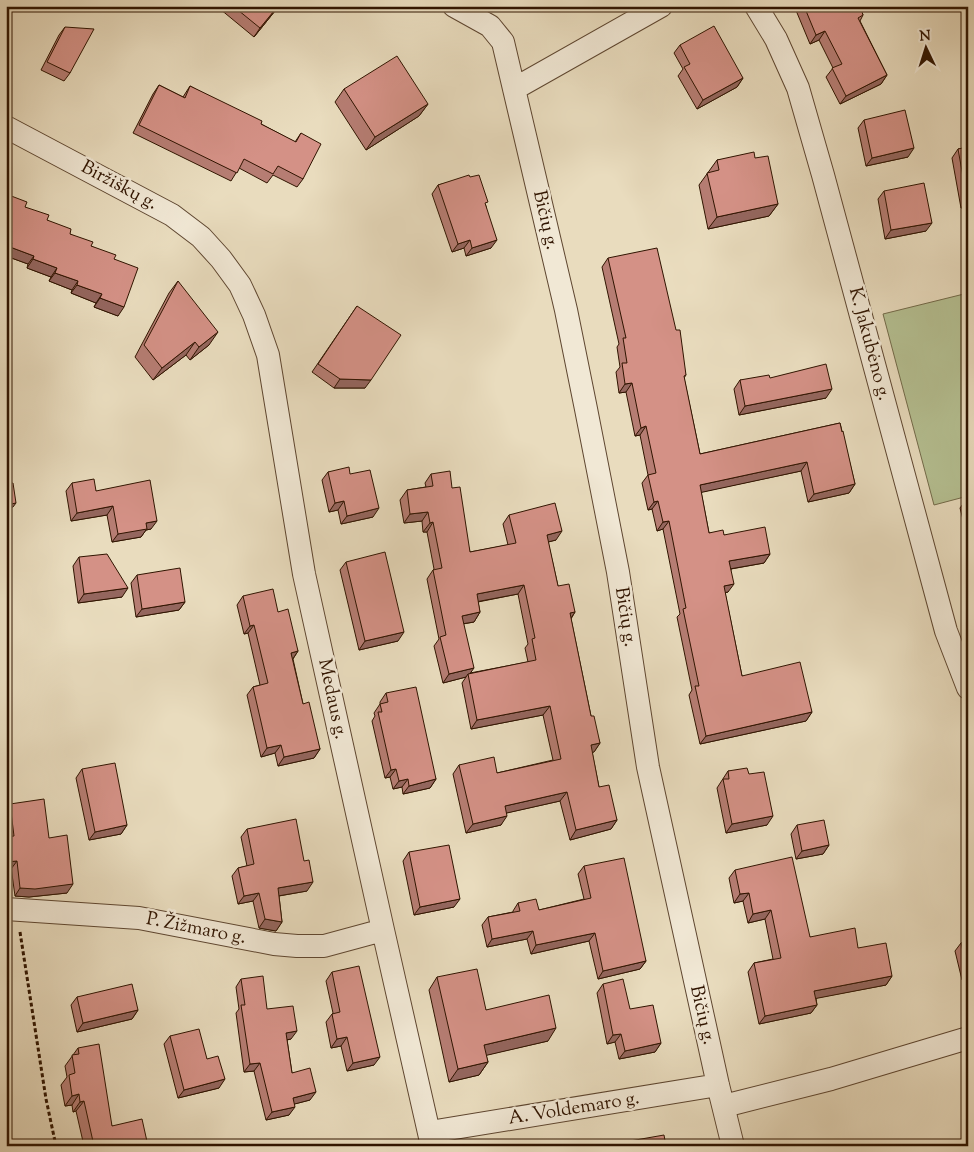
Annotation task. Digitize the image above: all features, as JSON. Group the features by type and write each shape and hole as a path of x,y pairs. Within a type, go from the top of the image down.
{"street":[{"name":"Bičių g.","path":"454,6 490,26 503,42 566,310 583,391 618,572 648,767 721,1096 734,1146"},
{"path":"514,89 662,6"},
{"name":"K. Jakubėno g.","path":"756,6 776,39 798,88 826,185 946,631 968,688"},
{"name":"Biržiškų g.","path":"6,127 172,214 201,237 221,259"},
{"name":"Medaus g.","path":"221,259 240,285 254,315 268,356 304,574 431,1139"},
{"name":"P. Žižmaro g.","path":"12,910 139,918 274,944 297,946 324,946 383,930"},
{"name":"A. Voldemaro g.","path":"431,1139 831,1078 968,1038"}],"path":[{"path":"12,910 56,1146"}],"green space":[{"path":"968,293 968,496 934,505 883,314"}],"building":[{"path":"233,6 278,6 260,28"},
{"path":"804,6 860,6 863,15 858,18 887,75 846,96 832,68 842,64 825,31 816,35"},
{"path":"714,26 743,78 703,100 684,67 690,64 680,45"},
{"path":"65,27 94,29 70,73 47,62"},
{"path":"397,56 428,104 375,137 344,89"},
{"path":"159,85 185,98 190,86 262,121 261,124 296,142 301,133 321,144 303,179 278,166 273,174 244,159 237,173 139,125"},
{"path":"905,110 914,148 872,158 864,120"},
{"path":"968,147 968,199 967,199 958,149"},
{"path":"754,152 755,158 768,156 778,204 717,217 707,173 719,170 717,160"},
{"path":"469,175 470,177 479,175 488,202 485,203 497,240 472,248 470,240 458,244 438,185"},
{"path":"924,183 932,223 891,230 884,191"},
{"path":"6,194 27,202 25,207 49,215 47,220 71,229 70,234 93,242 91,246 116,255 114,259 138,268 124,307 100,298 102,294 77,285 78,281 55,273 57,268 33,259 34,256 10,247 12,243 6,241"},
{"path":"657,248 676,330 680,330 686,375 684,376 700,454 840,423 855,484 814,494 807,462 700,485 709,533 723,530 724,535 765,527 770,554 729,561 734,584 724,586 742,676 800,662 812,712 706,736 695,686 699,686 683,609 686,608 669,521 663,522 658,501 654,502 648,475 656,473 646,426 641,428 632,383 625,384 622,363 627,363 623,338 626,338 608,258"},
{"path":"178,281 218,332 199,347 195,342 162,368 144,345"},
{"path":"357,306 401,335 371,380 340,379 318,364"},
{"path":"826,364 832,389 745,406 740,380 769,375 770,378"},
{"path":"349,467 350,474 370,470 379,508 347,516 344,501 335,503 328,472"},
{"path":"450,471 452,488 460,487 470,552 516,543 509,515 555,503 562,531 547,535 558,586 569,584 575,612 570,613 591,716 594,716 600,743 591,745 599,787 609,785 617,820 576,830 567,792 505,806 507,816 473,824 459,765 494,757 497,773 561,759 550,706 477,720 468,674 536,660 532,639 535,638 524,585 477,594 480,612 462,616 474,668 449,674 440,637 446,635 433,570 442,568 433,522 430,523 428,512 410,514 407,490 433,486 431,474"},
{"path":"94,479 96,491 150,480 157,521 146,523 147,529 118,534 113,506 77,513 72,483"},
{"path":"13,483 16,503 6,505 6,484"},
{"path":"385,552 404,632 365,641 346,562"},
{"path":"107,554 128,588 84,594 79,557"},
{"path":"180,568 185,602 142,609 137,575"},
{"path":"273,589 278,612 288,609 298,651 291,653 303,704 309,702 320,749 284,757 281,745 267,748 253,687 268,683 254,625 250,626 243,596"},
{"path":"416,687 436,779 409,786 408,779 399,781 396,769 391,770 378,712 382,712 380,704 388,702 386,693"},
{"path":"115,763 127,825 95,832 82,769"},
{"path":"747,768 749,774 764,772 773,816 732,824 723,779 729,779 728,771"},
{"path":"44,799 49,838 67,835 73,884 35,889 20,888 17,861 6,862 6,837 14,836 10,804"},
{"path":"296,819 304,861 309,860 313,882 278,888 282,922 265,919 259,893 244,896 238,868 254,864 247,829"},
{"path":"824,820 829,845 802,851 797,825"},
{"path":"449,845 460,899 420,907 409,852"},
{"path":"792,857 810,937 855,928 858,948 886,943 892,976 814,991 817,1005 765,1016 754,963 781,958 771,910 753,914 749,893 740,894 735,870"},
{"path":"624,858 646,961 603,971 595,933 536,945 533,931 492,939 488,917 520,911 518,903 536,899 539,910 591,898 584,866"},
{"path":"968,941 968,971 961,943"},
{"path":"359,966 380,1057 353,1063 347,1037 337,1039 332,1014 340,1012 332,972"},
{"path":"477,969 486,1010 549,995 556,1028 484,1045 488,1062 458,1069 437,977"},
{"path":"263,976 267,1009 293,1006 297,1031 286,1033 292,1073 310,1068 316,1092 293,1098 295,1107 272,1112 260,1063 250,1064 241,1005 245,1005 241,979"},
{"path":"623,979 630,1009 653,1005 661,1043 625,1051 621,1034 613,1035 603,984"},
{"path":"132,984 138,1010 83,1023 77,997"},
{"path":"199,1029 207,1059 218,1056 225,1079 184,1090 170,1036"},
{"path":"99,1044 112,1126 142,1119 148,1146 94,1146 84,1101 80,1102 79,1094 72,1096 69,1075 75,1073 72,1055 79,1054 78,1048"},
{"path":"664,1135 666,1146 631,1146 630,1141"}]}
